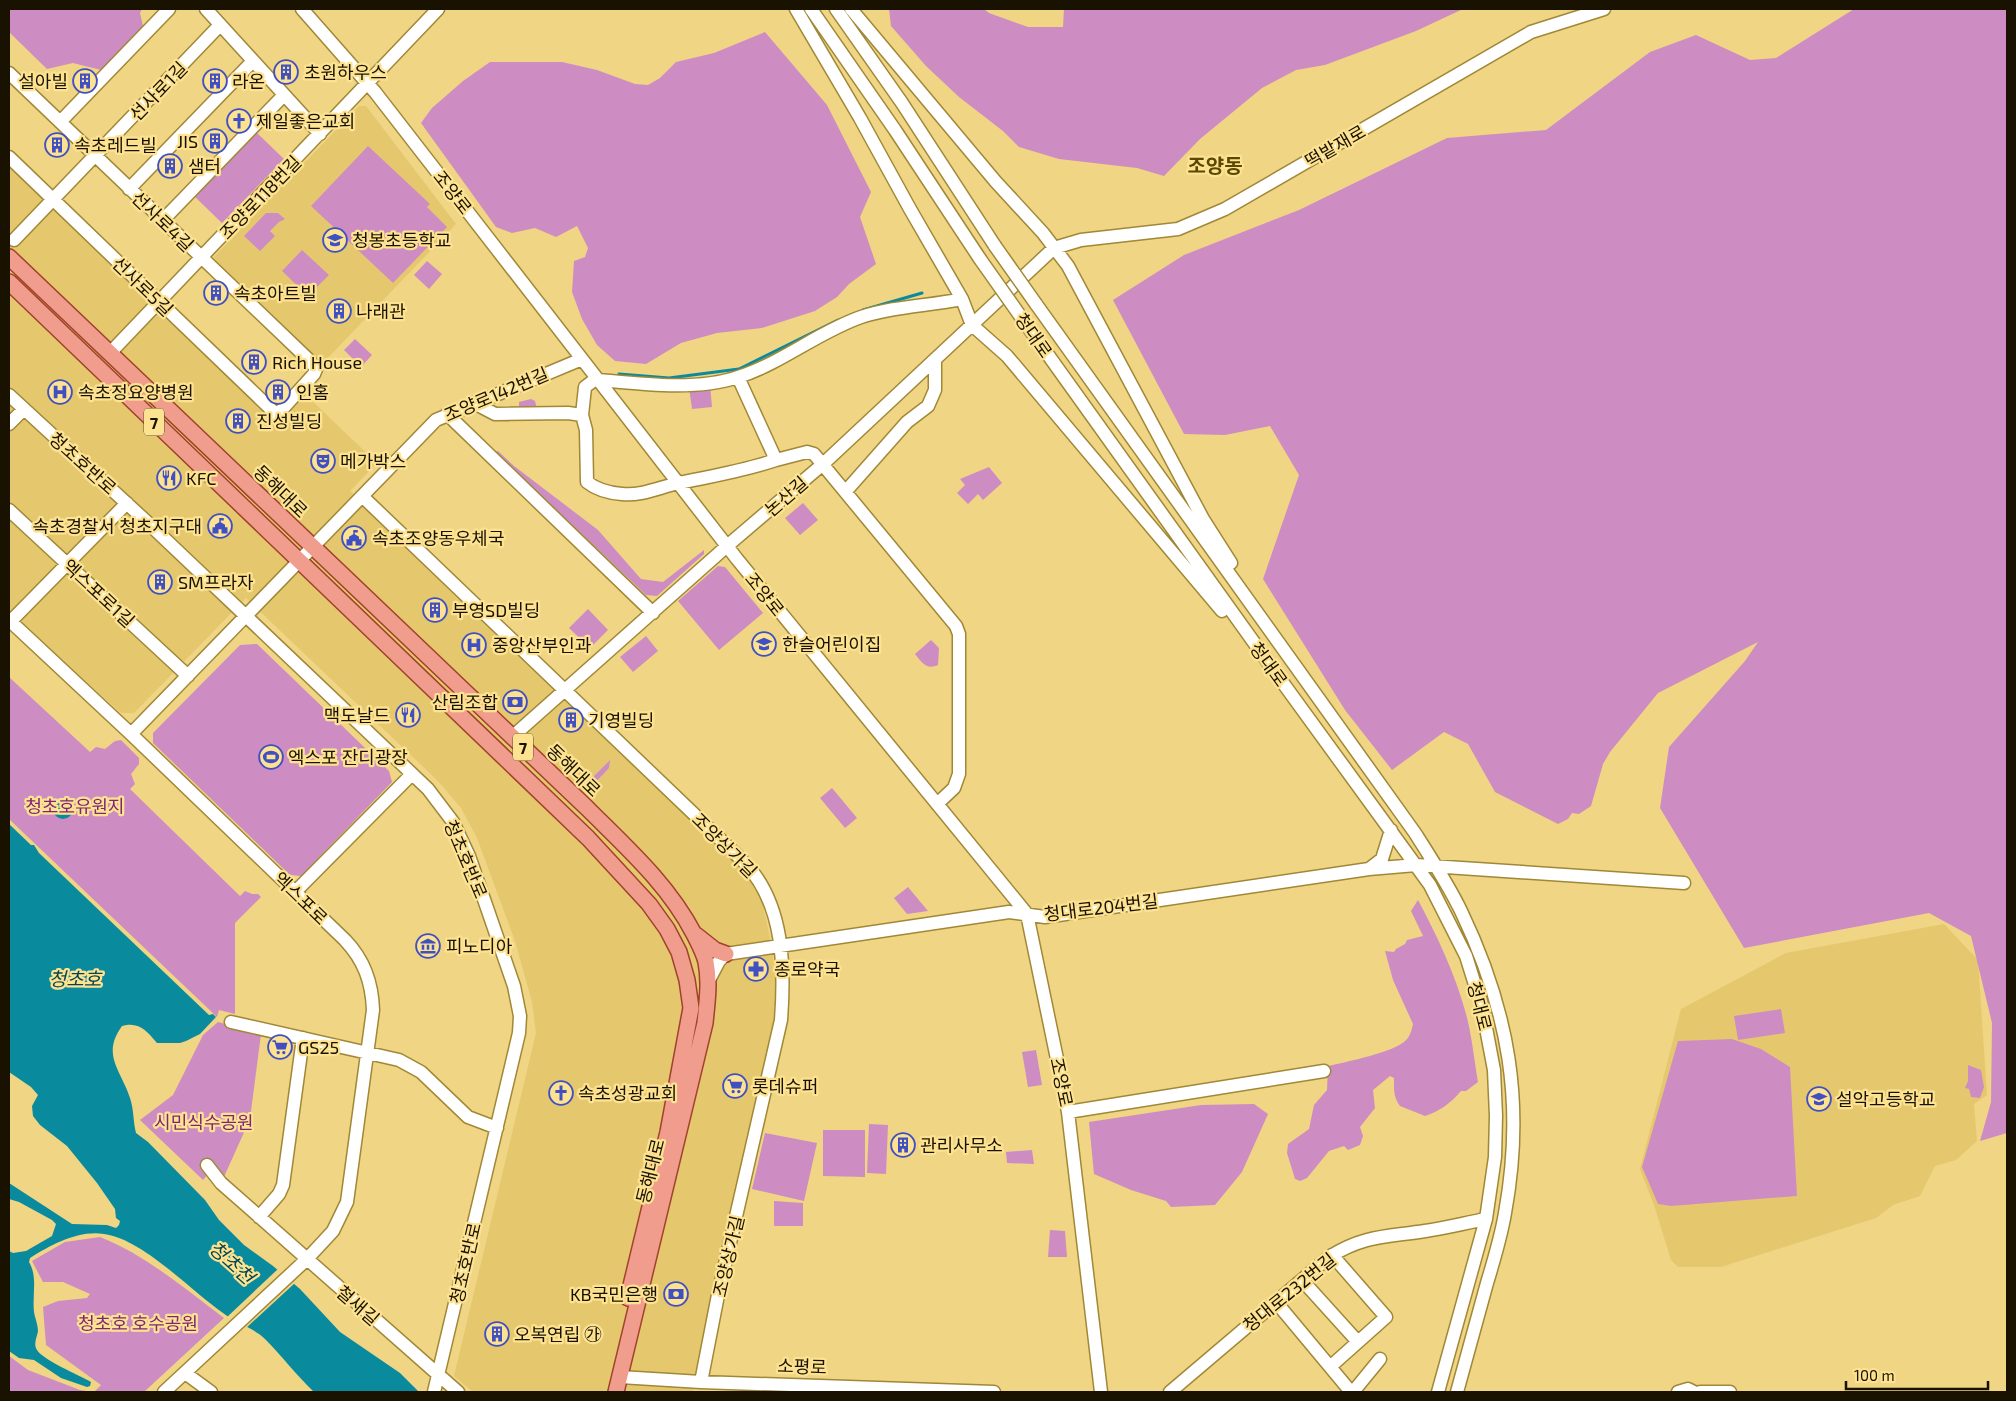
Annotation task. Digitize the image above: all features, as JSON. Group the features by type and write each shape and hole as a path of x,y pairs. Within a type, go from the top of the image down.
{"main road":[{"name":"동해대로","path":"9,257 512,736 654,875 686,918 706,961 708,982 705,1024 615,1376 606,1392"},
{"name":"동해대로","path":"9,282 588,838 649,904 667,929 679,952 687,980 691,1008 668,1132 615,1376 616,1392"},
{"path":"692,931 715,950 726,954"}],"street":[{"path":"60,122 169,9"},
{"path":"206,9 320,134"},
{"name":"조양로","path":"302,9 368,83 677,483 1027,914 1068,1112 1101,1392"},
{"name":"조양로118번길","path":"110,353 438,9"},
{"path":"796,9 962,299 972,325 1007,356 1283,683"},
{"name":"청대로","path":"811,9 895,130 980,259 1283,683 1416,865 1441,904 1466,956 1479,994 1489,1042 1495,1089 1496,1130 1492,1187 1486,1219 1438,1392"},
{"name":"청대로","path":"836,9 907,112 995,246 1400,810 1436,867 1460,910 1480,954 1506,1039 1510,1061 1514,1107 1513,1159 1502,1230 1457,1392"},
{"path":"850,9 996,182 1043,234 1068,266 1205,522 1298,669"},
{"name":"떡밭재로","path":"1054,248 1081,240 1178,229 1225,209 1530,32 1604,9"},
{"name":"선사로1길","path":"14,240 220,25"},
{"path":"129,189 253,61"},
{"name":"선사로4길","path":"9,73 310,361 316,369 312,378 277,415"},
{"path":"163,220 284,95"},
{"name":"선사로5길","path":"9,157 277,415"},
{"name":"논산길","path":"512,736 823,464 1054,248"},
{"path":"938,804 954,788 959,774 958,630 954,622 823,464 812,452 807,452 742,471 677,483 649,492 623,494 595,489 587,482 586,430 582,415 585,387 598,379 676,385 738,377 769,364 861,317 962,299"},
{"name":"조양로142번길","path":"131,734 433,423 447,414 582,359"},
{"path":"846,491 907,422 928,406 935,390 935,359"},
{"path":"738,377 776,460"},
{"name":"청초호반로","path":"9,395 247,616 412,774 442,805 462,839 517,1000 520,1033 434,1392"},
{"path":"474,403 495,414 568,413 582,415"},
{"path":"9,424 24,409"},
{"path":"447,414 652,613"},
{"name":"조양상가길","path":"362,496 565,689 755,874 773,906 780,946 783,998 781,1020 718,1295 701,1382"},
{"path":"9,621 126,503"},
{"name":"엑스포로1길","path":"9,510 188,676"},
{"name":"엑스포로","path":"9,621 131,734 350,946 365,968 373,997 373,1010 347,1202 333,1231 307,1259 185,1373"},
{"path":"296,892 412,774"},
{"path":"1369,869 1382,859 1391,830"},
{"name":"청대로204번길","path":"726,954 1009,912 1044,917 1369,869 1416,865 1436,867"},
{"path":"1436,867 1684,883"},
{"path":"708,982 719,961 726,954"},
{"path":"231,1022 400,1060 411,1065 428,1078 468,1118 497,1128"},
{"path":"259,1216 279,1194 283,1185 303,1038"},
{"path":"1489,1042 1506,1039"},
{"path":"1068,1112 1324,1071"},
{"name":"철새길","path":"207,1165 221,1183 458,1392"},
{"name":"청대로232번길","path":"1170,1392 1302,1280 1346,1247 1369,1238 1425,1231 1486,1219"},
{"path":"1331,1366 1386,1316 1332,1256"},
{"path":"1302,1280 1358,1342"},
{"path":"1276,1302 1352,1392 1380,1359"},
{"path":"164,1392 185,1373 211,1392"},
{"name":"소평로","path":"615,1376 701,1382 994,1392"},
{"path":"1678,1392 1688,1390 1694,1392"},
{"path":"1700,1392 1730,1392"}],"shaded area":[{"name":"청봉초등학교","path":"359,106 366,106 456,224 322,364 214,257"},
{"path":"9,167 277,421 302,397 309,398 377,463 350,491 742,866 750,876 762,900 770,938 778,994 773,1035 748,1138 693,1392 473,1392 454,1376 536,1033 532,1002 515,941 477,838 461,808 438,781 246,598 134,713 121,713 9,612"},
{"name":"설악고등학교","path":"1944,924 1978,960 1987,1095 1974,1104 1977,1141 1956,1160 1935,1166 1920,1196 1893,1205 1876,1218 1721,1267 1678,1267 1671,1260 1654,1205 1640,1169 1681,1009 1786,953"}],"green space":[{"path":"9,9 142,9 140,13 143,26 101,70 73,63 47,69 9,32"},
{"path":"889,9 984,9 989,13 1028,27 1063,27 1064,9 1463,9 1416,31 1325,65 1296,70 1262,88 1200,139 1164,176 1137,168 1059,159 1019,147 1003,131 959,97 926,66 891,26"},
{"path":"1854,9 2007,9 2007,1133 1980,1141 1991,1102 1992,1023 1971,936 1929,913 1744,948 1660,808 1669,747 1745,661 1758,642 1658,693 1610,752 1603,764 1591,806 1579,814 1572,813 1568,819 1558,824 1495,792 1468,744 1444,732 1392,770 1345,710 1263,579 1299,475 1270,426 1225,435 1184,434 1113,300 1184,255 1299,210 1447,138 1546,130 1650,52 1696,35 1750,60 1776,58"},
{"path":"765,32 827,105 871,192 860,217 876,264 849,284 837,297 815,311 762,328 717,333 681,343 646,364 615,361 597,345 582,319 572,292 574,261 585,257 588,248 577,226 556,237 535,228 512,233 496,227 421,123 432,108 463,81 490,62 562,62 597,70 635,84 648,85 660,78 676,62 714,53"},
{"path":"256,132 284,159 222,223 194,196"},
{"path":"368,146 430,204 427,207 447,227 393,283 311,206"},
{"path":"266,213 278,213 285,219 270,231 275,236 260,251 244,236"},
{"path":"302,250 329,275 308,296 282,271"},
{"path":"427,261 442,274 429,289 414,275"},
{"path":"355,339 372,355 361,367 344,350"},
{"path":"710,385 712,407 692,409 689,387"},
{"path":"531,399 535,401 537,409 519,409 519,402"},
{"path":"498,451 514,466 598,530 641,579 663,582 704,550 704,554 657,596 646,595 495,452"},
{"path":"989,467 1002,483 983,500 978,494 968,504 957,493 965,485 960,479"},
{"path":"803,503 818,520 800,535 785,518"},
{"path":"718,566 725,567 763,613 719,650 678,601"},
{"path":"588,609 608,630 590,648 569,628"},
{"path":"646,636 658,651 633,672 620,657"},
{"path":"931,640 939,648 938,665 931,667 922,663 915,654"},
{"name":"엑스포 잔디광장","path":"257,644 389,771 392,782 301,876 290,875 153,743 153,733 240,645"},
{"name":"청초호유원지","path":"9,677 90,752 96,747 105,749 115,741 121,740 139,758 139,764 131,774 135,784 130,789 240,896 245,891 258,894 261,897 235,923 235,1014 219,1010 217,1017 9,819"},
{"path":"610,760 609,768 591,787 589,781"},
{"path":"832,788 857,818 845,828 820,798"},
{"path":"908,887 928,911 907,914 894,898"},
{"path":"1418,900 1445,955 1462,999 1470,1031 1478,1082 1466,1091 1461,1091 1440,1109 1425,1116 1400,1106 1395,1096 1394,1078 1390,1076 1373,1090 1375,1108 1360,1127 1363,1136 1360,1145 1348,1150 1344,1146 1329,1151 1307,1178 1300,1181 1295,1179 1287,1153 1288,1144 1309,1129 1314,1105 1327,1090 1328,1066 1370,1056 1393,1048 1401,1044 1410,1034 1413,1024 1393,980 1385,951 1394,952 1405,944 1407,940 1423,936 1411,911"},
{"path":"1781,1009 1785,1033 1738,1040 1734,1016"},
{"name":"시민식수공원","path":"218,1022 261,1034 250,1119 223,1179 212,1169 203,1180 140,1120 173,1095 203,1035"},
{"path":"1732,1039 1761,1049 1790,1067 1797,1196 1671,1206 1658,1204 1642,1167 1678,1041"},
{"path":"1036,1050 1042,1085 1028,1087 1022,1052"},
{"path":"1968,1065 1981,1070 1984,1087 1980,1098 1971,1097 1969,1089 1965,1088 1968,1081"},
{"path":"1254,1104 1268,1114 1242,1172 1215,1205 1171,1207 1166,1201 1131,1190 1094,1174 1089,1122 1201,1105"},
{"path":"869,1124 888,1125 886,1174 867,1173"},
{"path":"823,1130 865,1130 865,1177 823,1176"},
{"path":"765,1133 817,1143 804,1201 752,1189"},
{"path":"1032,1150 1034,1164 1007,1163 1006,1152"},
{"path":"774,1201 803,1203 803,1226 774,1226"},
{"path":"1050,1230 1065,1231 1067,1257 1048,1257"},
{"name":"청초호 호수공원","path":"100,1237 117,1244 149,1263 224,1318 144,1392 94,1392 101,1385 46,1345 43,1307 58,1301 87,1298 90,1294 63,1282 43,1282 32,1261 65,1242"},
{"path":"9,1356 28,1370 80,1390 94,1392 9,1392"}],"water":[{"path":"63,799 70,802 73,809 70,816 63,819 56,816 53,809 56,802"},
{"path":"9,824 31,845 34,845 39,853 209,1015 213,1014 216,1017 200,1034 180,1043 157,1043 146,1031 138,1026 122,1026 116,1036 113,1054 130,1098 136,1133 148,1142 205,1200 219,1220 244,1245 300,1289 340,1332 400,1373 419,1392 314,1392 261,1335 223,1313 166,1267 135,1245 119,1238 94,1233 75,1236 47,1248 30,1258 29,1262 34,1280 34,1312 38,1326 36,1348 46,1358 91,1382 90,1386 87,1387 61,1378 34,1360 19,1358 9,1351 9,1251 13,1253 26,1251 52,1236 56,1224 19,1202 9,1199 9,1183 72,1224 107,1225 116,1228 120,1221 116,1218 115,1209 97,1183 67,1146 40,1125 33,1116 32,1106 38,1095 31,1087 9,1072"}],"pier":[{"path":"279,1268 296,1282 245,1329 226,1318"}],"waterway":[{"path":"863,310 922,293"},
{"path":"619,374 669,378 739,369 838,320"}],"place":[{"name":"초원하우스","path":"286,72"},
{"name":"설아빌","path":"85,81"},
{"name":"라온","path":"215,81"},
{"name":"제일좋은교회","path":"239,121"},
{"name":"JIS","path":"215,141"},
{"name":"속초레드빌","path":"57,145"},
{"name":"샘터","path":"170,166"},
{"name":"청봉초등학교","path":"335,240"},
{"name":"속초아트빌","path":"216,293"},
{"name":"나래관","path":"339,311"},
{"name":"Rich House","path":"254,362"},
{"name":"속초정요양병원","path":"60,392"},
{"name":"인홈","path":"278,392"},
{"name":"진성빌딩","path":"238,421"},
{"name":"메가박스","path":"323,461"},
{"name":"KFC","path":"169,478"},
{"name":"속초경찰서 청초지구대","path":"220,526"},
{"name":"속초조양동우체국","path":"354,538"},
{"name":"SM프라자","path":"160,582"},
{"name":"부영SD빌딩","path":"435,610"},
{"name":"한슬어린이집","path":"764,644"},
{"name":"중앙산부인과","path":"474,645"},
{"name":"산림조합","path":"515,702"},
{"name":"맥도날드","path":"408,715"},
{"name":"기영빌딩","path":"571,720"},
{"name":"엑스포 잔디광장","path":"271,757"},
{"name":"피노디아","path":"428,946"},
{"name":"종로약국","path":"756,969"},
{"name":"GS25","path":"280,1047"},
{"name":"롯데슈퍼","path":"735,1086"},
{"name":"속초성광교회","path":"561,1093"},
{"name":"설악고등학교","path":"1819,1099"},
{"name":"관리사무소","path":"903,1145"},
{"name":"KB국민은행","path":"676,1294"},
{"name":"오복연립 ㉮","path":"497,1334"}],"district":[{"name":"조양동","path":"1215,165"}],"water label":[{"name":"청초호","path":"75,978"},
{"name":"청초천","path":"232,1262"}]}
